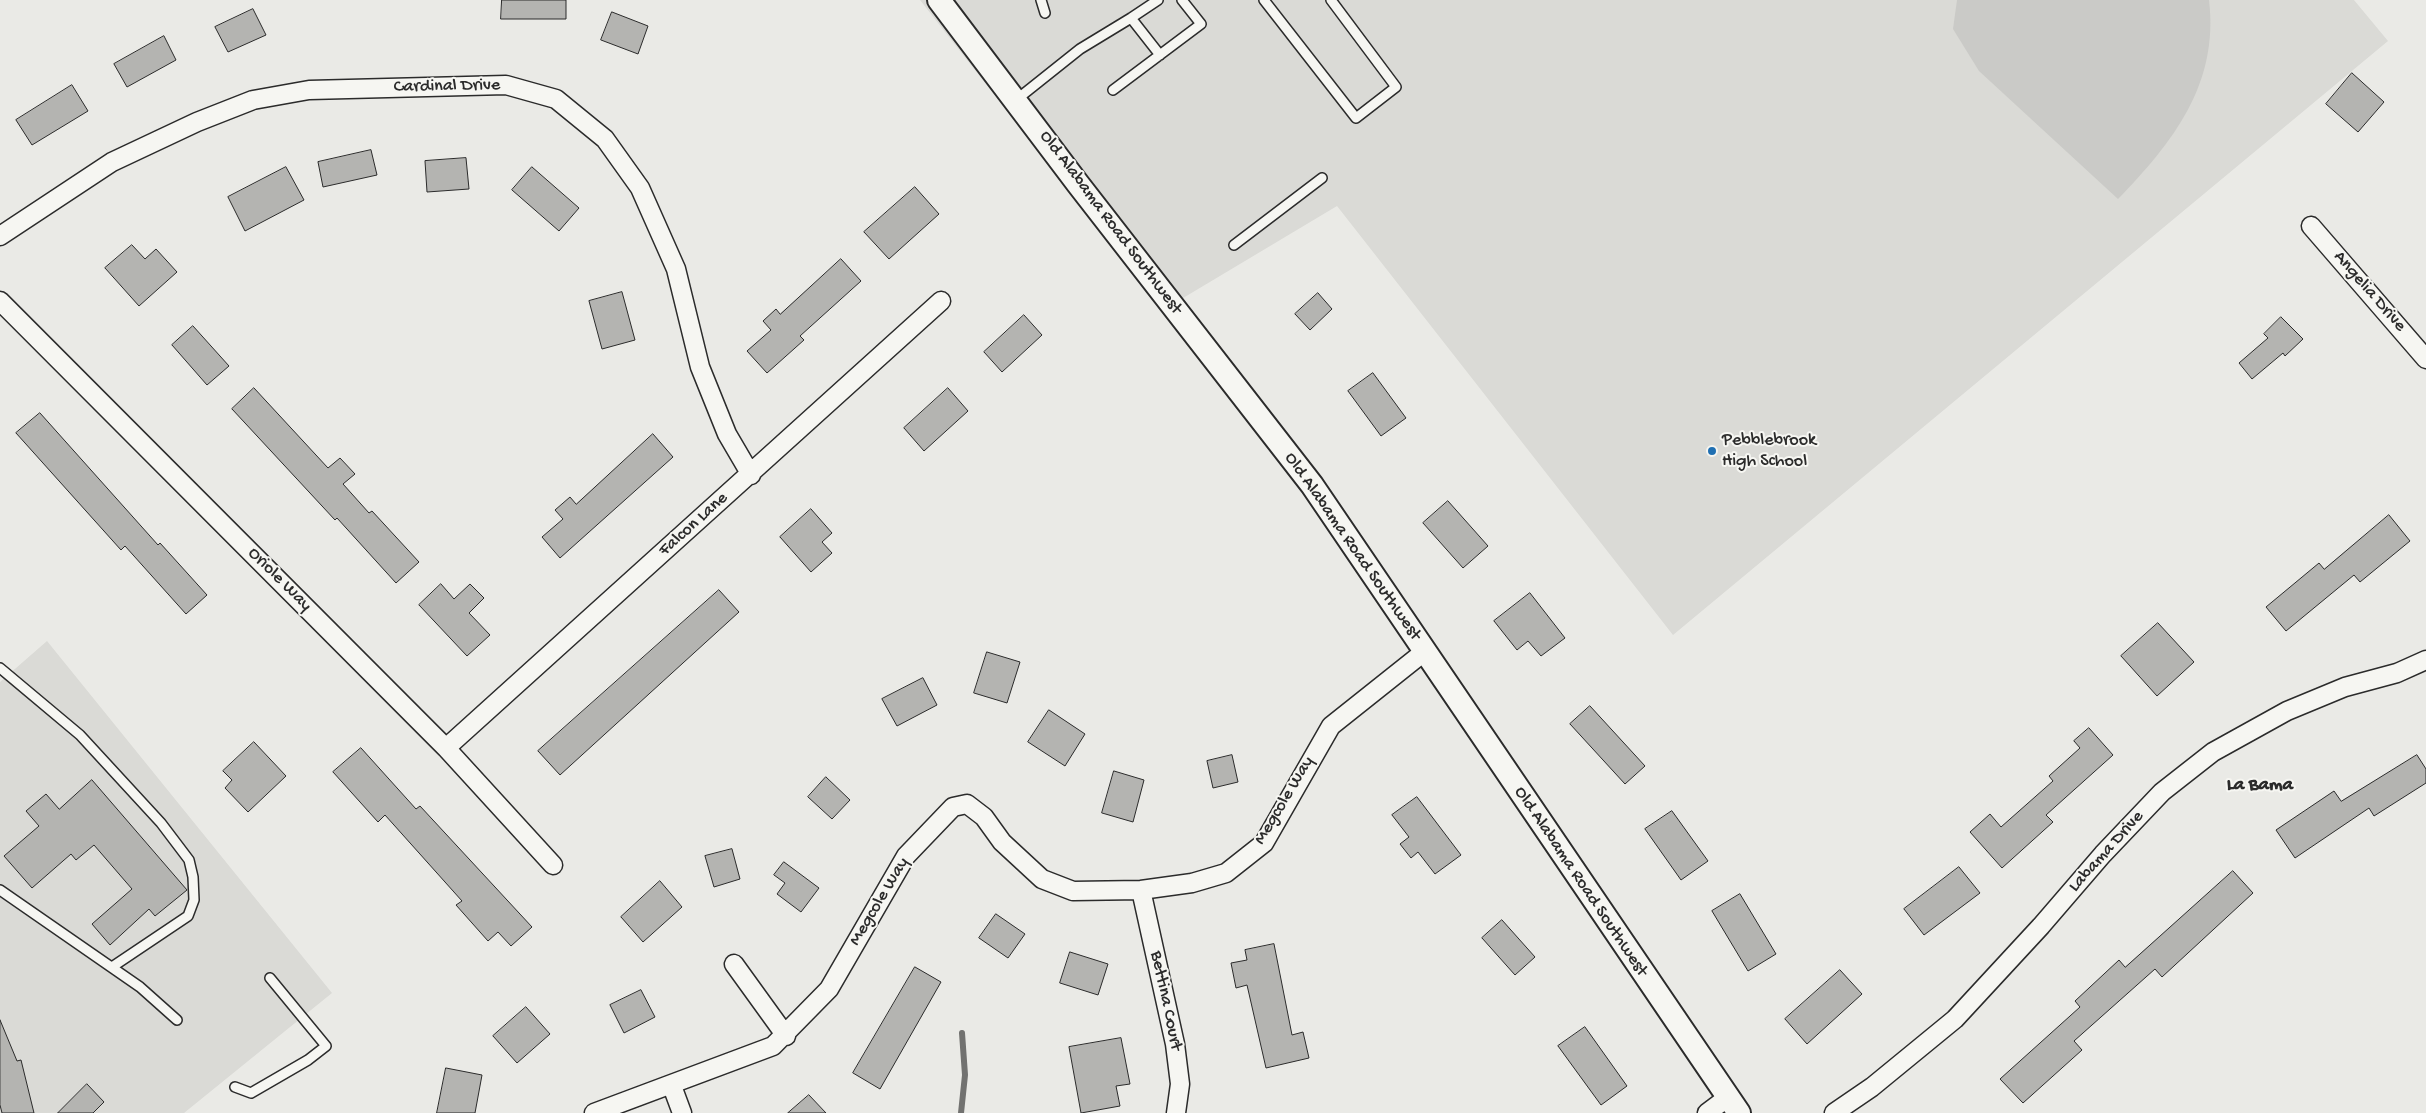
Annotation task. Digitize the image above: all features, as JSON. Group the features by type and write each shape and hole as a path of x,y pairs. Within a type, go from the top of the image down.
{"street":[{"name":"Old Alabama Road Southwest","path":"939,0 1078,184 1312,485 1733,1105"},
{"name":"Cardinal Drive","path":"0,236 112,162 197,122 253,100 309,90 506,85 556,99 605,139 640,188 676,269 700,367 726,434 751,475"},
{"name":"Angelia Drive","path":"2311,226 2426,359"},
{"name":"Oriole Way","path":"0,301 446,748 553,865"},
{"name":"Falcon Lane","path":"446,748 751,475 941,301"},
{"name":"Megcole Way","path":"594,1113 672,1086 773,1046 786,1036 829,989 906,856 953,807 967,804 984,817 1002,842 1042,880 1073,891 1140,890 1192,883 1226,872 1247,858 1264,843 1331,726 1424,652"},
{"name":"Labama Drive","path":"1834,1113 1872,1087 1955,1019 2041,926 2103,854 2162,792 2213,752 2287,711 2345,687 2396,673 2426,660"},
{"name":"Bettina Court","path":"1140,890 1175,1044 1180,1084 1176,1113"},
{"path":"734,964 786,1036"},
{"path":"672,1086 682,1113"},
{"path":"1707,1113 1733,1105"}],"lane":[{"path":"1041,0 1044,13"},
{"path":"1016,100 1080,49 1158,0"},
{"path":"1113,90 1201,24 1182,0"},
{"path":"1264,0 1356,118 1396,87 1331,0"},
{"path":"1132,18 1160,55"},
{"path":"1234,245 1322,178"},
{"path":"0,668 80,734 161,822 189,860 193,877 194,900 188,916 112,967"},
{"path":"0,890 140,987 177,1020"},
{"path":"235,1087 251,1093 294,1069 326,1046 270,978"}],"shaded area":[{"name":"Pebblebrook High School","path":"920,0 2354,0 2388,41 1673,635 1337,206 1163,310"},
{"path":"1957,0 2209,0 2210,30 2207,59 2199,85 2188,110 2174,133 2157,156 2118,199 1979,71 1953,29"},
{"path":"47,641 332,993 184,1113 0,1113 0,682"}],"building":[{"path":"502,0 566,0 566,19 501,19"},
{"path":"253,9 266,35 228,52 215,27"},
{"path":"612,12 648,26 638,54 601,40"},
{"path":"164,36 176,60 127,87 114,64"},
{"path":"2352,73 2384,102 2358,132 2326,104"},
{"path":"72,85 88,111 32,145 16,120"},
{"path":"371,150 377,175 323,187 318,162"},
{"path":"466,158 469,189 427,192 425,161"},
{"path":"286,167 304,200 245,231 228,197"},
{"path":"532,167 579,208 559,231 512,190"},
{"path":"915,187 939,214 889,259 864,232"},
{"path":"132,245 145,259 156,249 177,272 139,306 105,268"},
{"path":"841,259 861,281 800,336 804,340 767,373 747,351 771,330 763,321 776,309 780,314"},
{"path":"622,292 635,340 602,349 589,301"},
{"path":"1318,293 1332,309 1310,330 1295,314"},
{"path":"1024,315 1042,335 1002,372 984,352"},
{"path":"2281,317 2303,339 2285,356 2283,353 2252,379 2239,363 2268,338 2264,334"},
{"path":"193,326 229,366 207,385 172,345"},
{"path":"1373,373 1406,418 1381,436 1348,391"},
{"path":"254,388 328,468 340,458 355,474 343,484 369,513 372,511 419,562 396,583 337,518 335,520 232,409"},
{"path":"948,388 968,411 924,451 904,428"},
{"path":"40,413 158,545 160,543 207,595 186,614 125,546 121,550 16,433"},
{"path":"653,434 673,457 560,558 542,537 563,519 555,510 570,497 576,504"},
{"path":"1448,501 1488,546 1463,568 1423,523"},
{"path":"811,509 832,533 822,542 832,553 811,572 780,537"},
{"path":"2389,515 2410,541 2360,582 2354,575 2286,631 2266,607 2319,563 2324,569"},
{"path":"441,584 454,599 470,584 484,598 469,613 490,635 467,656 419,605"},
{"path":"719,590 739,612 560,775 538,751"},
{"path":"1530,593 1565,638 1541,656 1528,641 1517,650 1494,621"},
{"path":"2158,623 2194,662 2157,696 2121,656"},
{"path":"987,652 1020,662 1007,703 974,693"},
{"path":"923,678 937,705 897,726 882,699"},
{"path":"1590,706 1645,766 1625,784 1570,724"},
{"path":"1049,710 1085,734 1065,766 1028,742"},
{"path":"2089,728 2113,755 2046,815 2053,822 2002,868 1970,832 1990,814 2001,827 2053,781 2049,776 2080,748 2074,741"},
{"path":"254,742 286,776 248,812 225,788 232,780 223,771"},
{"path":"361,748 416,809 420,806 532,927 511,946 498,932 488,941 456,905 462,901 385,815 378,822 333,772"},
{"path":"1232,755 1238,782 1213,788 1207,761"},
{"path":"2417,755 2426,769 2426,783 2374,816 2369,808 2295,858 2276,830 2334,791 2341,801"},
{"path":"1114,771 1144,780 1133,822 1102,813"},
{"path":"826,777 850,800 832,819 808,797"},
{"path":"92,780 187,890 155,916 149,909 110,945 92,924 132,889 94,845 76,860 71,854 32,888 4,856 39,826 26,811 46,794 59,809"},
{"path":"1417,797 1461,855 1435,874 1418,852 1411,858 1400,844 1409,837 1392,815"},
{"path":"1672,811 1708,861 1681,880 1645,829"},
{"path":"732,849 740,879 714,887 705,856"},
{"path":"784,862 819,888 801,912 777,894 785,883 774,875"},
{"path":"1959,867 1980,893 1924,935 1904,909"},
{"path":"2233,871 2253,893 2162,977 2155,969 2074,1041 2082,1050 2023,1103 2000,1079 2080,1007 2075,1001 2119,960 2125,967"},
{"path":"660,881 682,907 643,942 621,917"},
{"path":"1740,894 1776,954 1748,971 1712,911"},
{"path":"996,914 1025,934 1008,958 979,938"},
{"path":"1502,920 1535,957 1515,975 1482,938"},
{"path":"1274,944 1292,1035 1303,1032 1309,1058 1266,1068 1247,985 1236,988 1231,963 1247,960 1245,950"},
{"path":"1070,952 1108,964 1098,995 1060,983"},
{"path":"915,967 941,982 880,1089 853,1073"},
{"path":"1840,970 1862,994 1807,1044 1785,1019"},
{"path":"641,990 655,1017 624,1033 610,1005"},
{"path":"526,1007 550,1034 517,1063 493,1036"},
{"path":"0,1020 17,1061 21,1060 34,1113 2,1113 0,1105"},
{"path":"1585,1027 1627,1086 1601,1105 1558,1046"},
{"path":"1121,1038 1130,1084 1116,1086 1120,1106 1081,1113 1069,1047"},
{"path":"446,1068 482,1075 475,1113 437,1113"},
{"path":"87,1084 104,1102 93,1113 58,1113"},
{"path":"809,1095 826,1113 788,1113"}],"waterway":[{"path":"961,1113 965,1075 962,1033"}],"place":[{"name":"Pebblebrook High School","path":"1712,451"}],"district":[{"name":"La Bama","path":"2260,786"}]}
